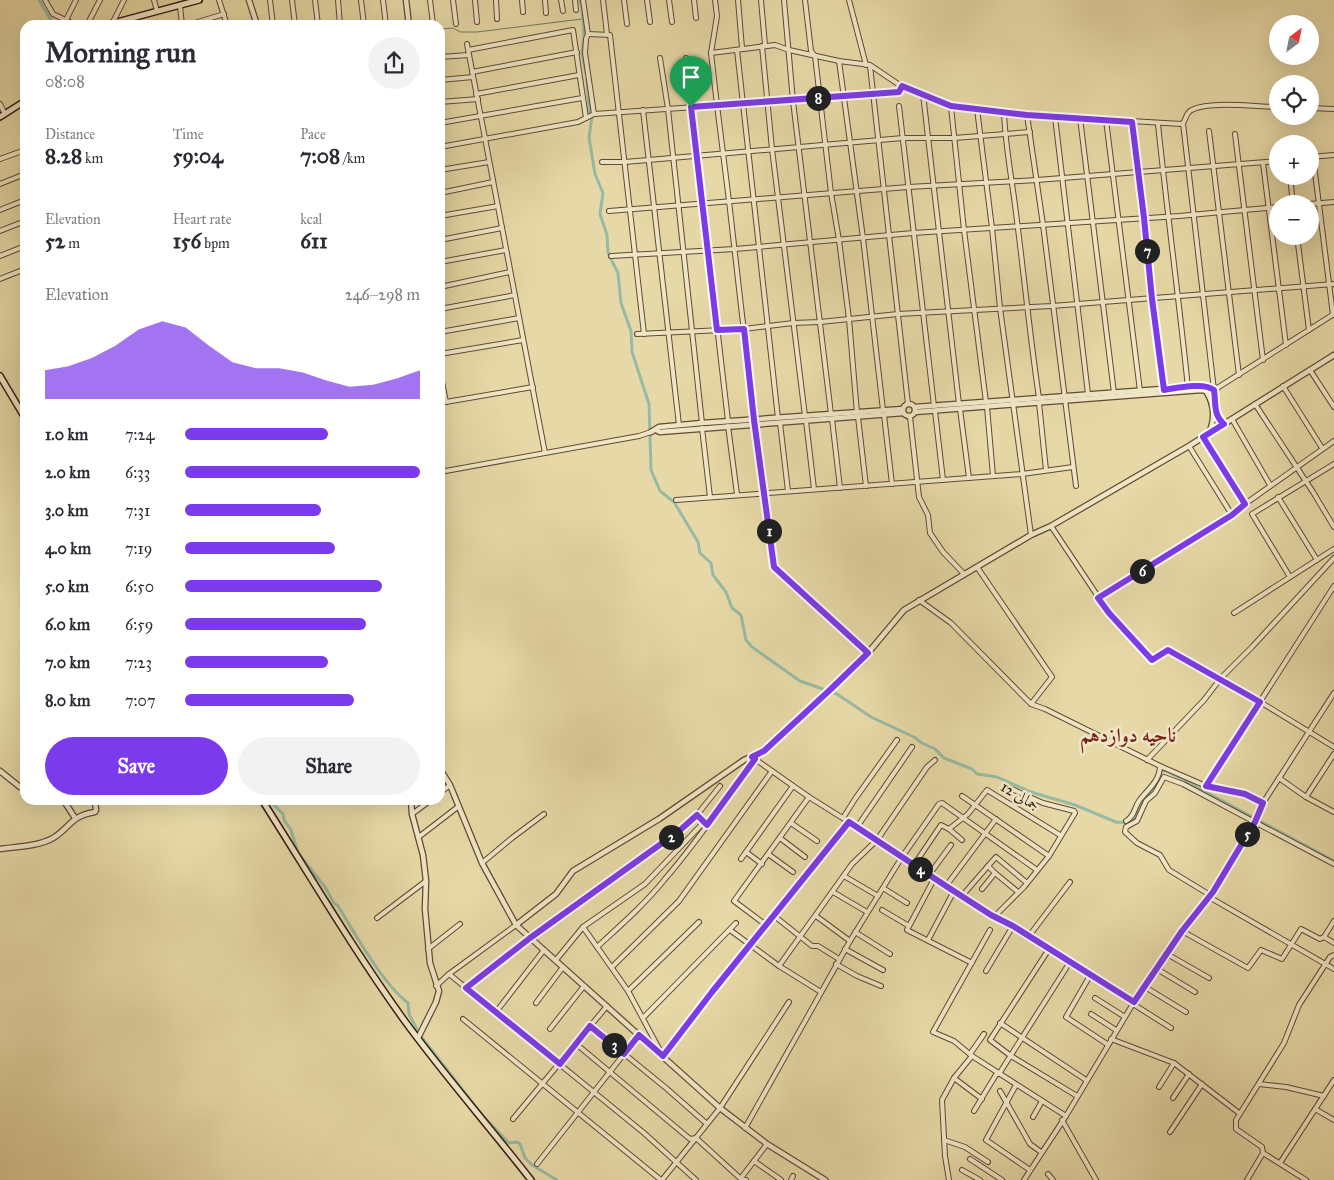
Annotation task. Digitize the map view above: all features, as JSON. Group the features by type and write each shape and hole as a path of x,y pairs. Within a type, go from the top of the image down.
{"main road":[{"path":"121,20 199,0"},
{"path":"2,116 20,104"},
{"path":"0,376 20,410"},
{"path":"265,805 341,929 418,1038 531,1180"}],"street":[{"path":"47,1 53,14 66,20 76,0"},
{"path":"90,20 100,0"},
{"path":"114,20 124,0"},
{"path":"154,0 157,11"},
{"path":"219,0 226,20"},
{"path":"249,0 255,20"},
{"path":"270,0 272,20"},
{"path":"292,0 294,20"},
{"path":"315,0 317,20"},
{"path":"338,0 340,20"},
{"path":"361,0 363,20"},
{"path":"384,0 386,20"},
{"path":"406,0 408,20"},
{"path":"430,0 432,20"},
{"path":"453,0 456,24"},
{"path":"475,0 477,22"},
{"path":"496,0 497,19"},
{"path":"522,0 523,12"},
{"path":"545,0 546,13"},
{"path":"562,0 563,11"},
{"path":"575,0 576,10"},
{"path":"584,0 588,34 585,53 594,114"},
{"path":"603,0 607,34 610,35 620,113 644,334"},
{"path":"624,0 627,24"},
{"path":"647,0 650,22"},
{"path":"669,0 672,22"},
{"path":"694,0 696,18"},
{"path":"715,0 717,16 711,53 754,422 774,567 868,653"},
{"path":"738,0 742,48"},
{"path":"761,0 772,149 780,197 793,323 814,489"},
{"path":"784,0 793,101 840,488"},
{"path":"805,0 811,51 815,56 821,98 831,193 839,240 866,486"},
{"path":"849,0 868,65 890,235 908,404 915,410 1204,391 1209,396 1214,416 1209,433"},
{"path":"180,6 181,20"},
{"path":"204,20 224,14"},
{"path":"445,56 572,30 574,31 586,118"},
{"path":"588,34 607,34"},
{"path":"467,44 545,453"},
{"path":"711,53 775,45 815,56 868,65 902,86 951,106 1027,115 1183,124"},
{"path":"737,50 758,246 788,490"},
{"path":"472,72 577,52"},
{"path":"660,58 668,109 710,497"},
{"path":"686,58 737,494"},
{"path":"839,61 873,317 892,484"},
{"path":"476,94 580,75"},
{"path":"445,80 473,77"},
{"path":"445,146 578,122 594,114 899,92 902,86"},
{"path":"922,94 969,478"},
{"path":"445,122 582,98"},
{"path":"445,102 478,99"},
{"path":"0,104 2,116"},
{"path":"899,106 943,480"},
{"path":"951,106 994,476"},
{"path":"1224,424 1218,419 1216,414 1204,295 1183,124 1191,110 1205,106 1269,107"},
{"path":"1319,108 1334,109"},
{"path":"977,109 1012,403 1031,534"},
{"path":"643,110 661,252 679,425"},
{"path":"1004,111 1005,133 1018,226 1046,470"},
{"path":"1027,115 1076,486"},
{"path":"1055,117 1088,394"},
{"path":"1080,118 1114,393"},
{"path":"1106,120 1127,300 1140,391"},
{"path":"1132,122 1164,390"},
{"path":"1158,124 1188,388"},
{"path":"1209,131 1239,375"},
{"path":"602,162 625,162 903,138 954,138 1030,132"},
{"path":"1235,134 1263,360"},
{"path":"0,159 20,152"},
{"path":"1319,156 1334,155"},
{"path":"445,169 490,162"},
{"path":"609,211 754,198 805,196 1012,180 1037,180 1269,162"},
{"path":"1263,163 1286,344"},
{"path":"0,184 20,176"},
{"path":"445,192 493,182"},
{"path":"0,210 20,202"},
{"path":"1214,390 1334,314 1332,284 1319,204 1334,202"},
{"path":"445,215 498,206"},
{"path":"611,256 735,249 913,233 940,233 1268,208"},
{"path":"0,231 20,223"},
{"path":"445,239 502,228"},
{"path":"1298,245 1309,330"},
{"path":"0,256 20,248"},
{"path":"445,261 506,250"},
{"path":"0,279 20,271"},
{"path":"445,286 510,272"},
{"path":"637,334 744,329 924,312 1052,306 1332,284"},
{"path":"445,308 515,295"},
{"path":"445,331 519,318"},
{"path":"445,353 524,340"},
{"path":"597,947 665,879 754,758 764,751 868,653 904,610 1031,534 1051,526 1189,446 1334,355"},
{"path":"1310,370 1334,407"},
{"path":"1283,386 1322,448"},
{"path":"445,397 446,402 533,387"},
{"path":"1064,399 1088,394 1188,388 1208,387 1214,390"},
{"path":"903,411 904,406 908,404"},
{"path":"1255,404 1297,466 1334,527"},
{"path":"910,417 915,410"},
{"path":"654,431 903,411 910,417 919,497 928,515 932,538 964,574"},
{"path":"1232,419 1270,486"},
{"path":"445,471 639,436 654,431 659,427 679,425 702,426"},
{"path":"1203,437 1245,504"},
{"path":"1098,598 1232,515 1334,441"},
{"path":"1189,446 1232,515"},
{"path":"1290,577 1252,516 1253,512 1334,465"},
{"path":"676,500 788,490 840,488 1022,474 1073,467"},
{"path":"1278,497 1317,560"},
{"path":"1051,526 1109,613 1152,660 1168,650 1221,678 1334,746"},
{"path":"1234,613 1334,549"},
{"path":"1148,760 1204,700 1221,678 1334,558"},
{"path":"977,567 1052,677 1031,704"},
{"path":"1206,786 1334,586"},
{"path":"919,600 951,623 1031,704 1206,786 1245,794 1263,803"},
{"path":"1026,1179 1133,1003 1182,931 1210,896 1255,822 1263,803 1334,693"},
{"path":"843,818 855,798 897,740"},
{"path":"857,827 912,747"},
{"path":"1306,797 1334,754"},
{"path":"436,986 449,974 556,894 573,871 660,819 744,760 754,758 792,786 934,879 1091,974 1171,1028"},
{"path":"779,966 852,864 877,840 927,767 935,760"},
{"path":"1126,821 1130,818 1138,802 1154,785 1160,771 1160,766"},
{"path":"0,771 20,787"},
{"path":"612,967 679,901 772,771"},
{"path":"445,777 482,863 516,925 720,1108 768,1144 825,1180"},
{"path":"1334,864 1183,784 1164,777 1155,793 1146,801 1137,821 1126,827 1125,832 1137,843 1160,855 1169,870 1334,969"},
{"path":"1279,778 1306,797 1334,812"},
{"path":"445,789 450,785"},
{"path":"466,988 530,938 679,831 697,815 720,786"},
{"path":"741,858 792,786"},
{"path":"995,916 1027,883 1049,856 1075,812 1043,803 1005,786"},
{"name":"جمالی 12","path":"914,865 941,824 949,829 988,790 1060,835"},
{"path":"962,796 1049,856"},
{"path":"766,925 734,901 809,797"},
{"path":"745,1128 845,948 902,857 941,803 1037,870"},
{"path":"67,805 75,818"},
{"path":"0,849 51,839 75,818 95,812 96,805"},
{"path":"412,805 412,814 423,854 430,964 439,991 436,1002 418,1038"},
{"path":"412,814 424,805"},
{"path":"420,836 458,806"},
{"path":"482,863 544,814"},
{"path":"697,815 706,823"},
{"path":"946,886 996,819"},
{"path":"663,1056 773,915 849,822"},
{"path":"556,960 583,927 645,884 706,823"},
{"path":"791,823 817,841"},
{"path":"949,829 962,840"},
{"path":"780,838 805,857"},
{"path":"928,875 951,845"},
{"path":"746,852 762,864"},
{"path":"768,854 793,872"},
{"path":"962,896 996,857 1027,883"},
{"path":"988,866 1018,892"},
{"path":"982,889 995,873"},
{"path":"844,876 878,896"},
{"path":"934,879 908,930 972,963"},
{"path":"377,918 426,881"},
{"path":"1029,936 1070,882"},
{"path":"883,888 907,904"},
{"path":"928,940 954,891"},
{"path":"833,892 868,912"},
{"path":"882,910 909,926"},
{"path":"773,915 812,946 818,946 839,958"},
{"path":"816,916 850,941"},
{"path":"1324,937 1334,921"},
{"path":"628,991 699,922"},
{"path":"643,1018 736,923"},
{"path":"428,949 460,924"},
{"path":"986,971 1013,926"},
{"path":"583,927 628,991 663,1056"},
{"path":"1182,931 1246,968 1250,967 1261,950 1282,959 1302,929 1320,939 1324,937 1334,943"},
{"path":"730,930 779,966 821,992"},
{"path":"990,930 933,1032 954,1041 971,1055 1066,1116"},
{"path":"855,932 890,954"},
{"path":"845,948 884,970"},
{"path":"1049,949 990,1040 1011,1056 1077,1096"},
{"path":"496,1012 544,950"},
{"path":"1167,954 1209,978"},
{"path":"1306,1180 1263,1152 1262,1147 1236,1129 1236,1120 1284,1043 1299,1004 1330,957 1334,955"},
{"path":"974,1111 985,1091 1011,1056 1070,962"},
{"path":"836,964 880,986"},
{"path":"536,1003 563,967"},
{"path":"1157,969 1195,992"},
{"path":"449,974 594,1092 696,1180"},
{"path":"1091,974 1066,1017 1107,1044"},
{"path":"550,1029 584,986"},
{"path":"1145,987 1186,1012"},
{"path":"1095,998 1125,1016"},
{"path":"463,1019 661,1180 720,1108 789,1002"},
{"path":"513,1120 607,1006"},
{"path":"1091,1014 1116,1030"},
{"path":"1000,1022 1086,1080"},
{"path":"590,1026 707,1124"},
{"path":"949,1180 942,1100 954,1078 984,1034"},
{"path":"537,1164 639,1035"},
{"path":"1111,1039 1174,1063 1239,1113"},
{"path":"575,1043 690,1139 696,1138"},
{"path":"1159,1087 1174,1063"},
{"path":"1173,1098 1189,1074"},
{"path":"954,1078 982,1099"},
{"path":"1280,1163 1334,1080"},
{"path":"1170,1132 1202,1084"},
{"path":"1259,1084 1286,1087 1324,1096"},
{"path":"1016,1085 986,1140 1030,1170"},
{"path":"1000,1091 1030,1144 1041,1152"},
{"path":"1033,1117 1042,1101"},
{"path":"1316,1109 1334,1120"},
{"path":"1062,1120 1096,1180"},
{"path":"696,1138 740,1179 746,1180"},
{"path":"944,1140 965,1147 988,1162"},
{"path":"740,1179 768,1144"},
{"path":"1247,1180 1263,1152"},
{"path":"970,1159 1002,1180"},
{"path":"754,1161 781,1180"},
{"path":"962,1170 980,1180"},
{"path":"1048,1174 1053,1180"}],"waterway":[{"path":"39,0 51,20"},
{"path":"580,0 584,36 582,54 586,73"},
{"path":"445,29 453,28 460,32 477,32 582,19"},
{"path":"587,79 589,109 592,117 589,137 595,174 603,193 600,214 607,235 608,253 618,273 621,303 631,331 632,352 649,404 651,470 660,491 674,502 698,542 700,553 711,563 713,575 726,592 732,608 741,615 746,640 752,647 800,681 837,694 871,717 914,737 935,749 944,758 972,769 977,774 997,777 1031,792 1075,805 1116,822 1131,823 1141,802 1156,785 1162,771 1167,771 1334,861"},
{"path":"274,805 283,814 284,820 291,830 298,853 325,887 379,971 408,1003 409,1014 420,1035 483,1116 509,1143 517,1142 520,1144 525,1158 532,1165 557,1180"}],"district":[{"name":"ناحیه دوازدهم","path":"1128,735"}],"route":[{"path":"902,86 951,106 1027,115 1132,122 1164,390 1203,386 1214,390 1216,414 1218,419 1224,424 1203,437 1245,504 1232,515 1098,598 1109,613 1152,660 1168,650 1221,678 1260,702 1206,786 1245,794 1263,803 1255,822 1213,892 1182,931 1134,1002 1013,926 991,915 849,822 773,915 663,1056 639,1035 624,1054 590,1026 560,1064 466,988 530,938 679,831 697,815 707,825 755,759 752,757 764,751 868,653 774,567 744,329 717,330 691,107 899,92 902,86"}]}
